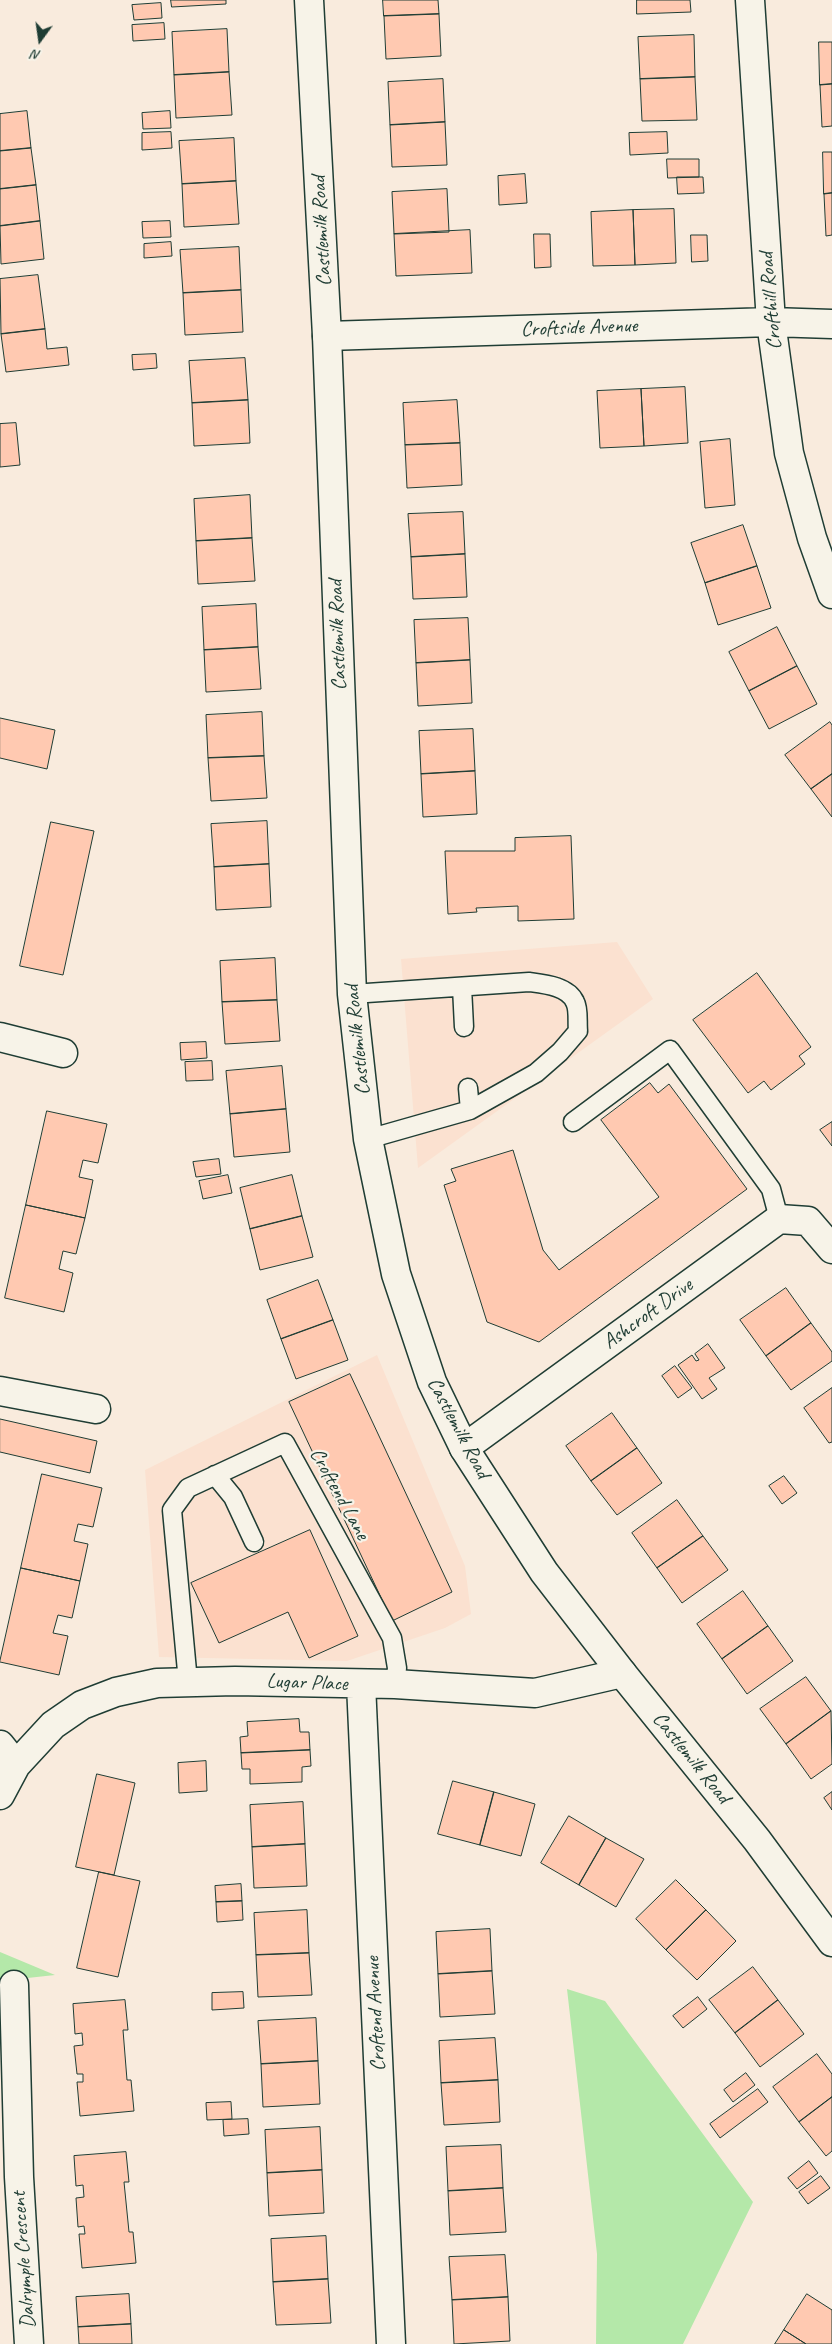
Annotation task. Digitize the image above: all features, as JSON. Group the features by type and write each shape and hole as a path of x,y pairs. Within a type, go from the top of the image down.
{"street":[{"name":"Castlemilk Road","path":"310,0 327,336 352,994 368,1139 396,1274 432,1382 464,1448 544,1572 622,1673 757,1840 832,1942"},
{"name":"Crofthill Road","path":"750,0 771,322 789,454 812,538 832,594"},
{"name":"Croftside Avenue","path":"327,336 771,322 832,324"},
{"path":"0,1038 64,1053"},
{"path":"779,1219 808,1221 832,1249"},
{"name":"Ashcroft Drive","path":"464,1448 779,1219"},
{"path":"0,1391 96,1409"},
{"name":"Lugar Place","path":"0,1795 8,1755 82,1705 116,1692 157,1683 236,1681 395,1684 535,1692 622,1673"},
{"name":"Croftend Avenue","path":"361,1684 391,2344"},
{"name":"Dalrymple Crescent","path":"14,1985 9,2177 29,2344"}],"lane":[{"path":"352,994 529,982 549,985 568,993 576,1003 578,1030 560,1052 536,1073 470,1110 368,1139"},
{"path":"462,987 464,1027"},
{"path":"573,1122 670,1050 771,1189 779,1219"},
{"path":"468,1088 470,1110"},
{"name":"Croftend Lane","path":"188,1682 172,1510 188,1488 284,1443 392,1638 397,1668 395,1684"},
{"path":"215,1475 233,1497 254,1542"}],"shaded area":[{"path":"617,942 653,999 418,1168 401,959"},
{"path":"377,1355 465,1566 471,1614 445,1628 347,1661 159,1657 145,1470"}],"green space":[{"path":"0,1952 55,1975 0,1981"},
{"path":"567,1989 605,2001 753,2202 683,2344 596,2344 597,2254"}],"building":[{"path":"171,0 226,0 226,4 172,7"},
{"path":"383,0 438,0 439,14 384,16"},
{"path":"637,0 690,0 691,12 637,14"},
{"path":"161,3 162,18 134,20 132,5"},
{"path":"439,14 441,56 386,59 384,16"},
{"path":"164,23 165,39 133,41 132,25"},
{"path":"227,29 229,72 174,75 172,32"},
{"path":"694,35 695,77 640,79 638,37"},
{"path":"819,42 832,42 832,84 820,85"},
{"path":"229,72 232,115 176,118 174,75"},
{"path":"695,77 697,120 642,121 640,79"},
{"path":"443,79 445,122 390,125 388,82"},
{"path":"832,84 832,126 822,127 820,85"},
{"path":"27,111 31,148 0,151 0,114"},
{"path":"170,111 171,128 143,129 142,113"},
{"path":"445,122 447,165 392,167 390,125"},
{"path":"171,132 172,148 142,150 142,133"},
{"path":"667,132 668,153 630,155 629,133"},
{"path":"234,138 236,181 182,184 179,141"},
{"path":"31,148 36,185 0,189 0,151"},
{"path":"823,152 832,152 832,193 824,194"},
{"path":"667,159 699,159 699,177 668,178"},
{"path":"525,174 527,203 499,205 498,176"},
{"path":"677,177 703,177 704,193 678,194"},
{"path":"236,181 239,224 184,227 182,184"},
{"path":"36,185 40,221 0,226 0,189"},
{"path":"447,189 449,232 394,234 392,192"},
{"path":"832,193 832,235 826,236 824,194"},
{"path":"674,209 676,263 635,265 633,210"},
{"path":"633,210 635,265 593,266 591,212"},
{"path":"40,221 44,259 1,264 0,226"},
{"path":"170,221 171,237 143,238 142,222"},
{"path":"470,230 472,273 396,276 394,234"},
{"path":"534,234 550,234 551,267 535,268"},
{"path":"691,235 707,235 708,261 692,262"},
{"path":"171,242 172,256 144,258 144,244"},
{"path":"239,247 241,290 183,293 180,250"},
{"path":"38,275 45,329 1,334 0,279"},
{"path":"241,290 243,332 185,335 183,293"},
{"path":"45,329 47,349 67,347 69,365 6,372 1,334"},
{"path":"156,354 157,368 133,370 132,355"},
{"path":"245,358 248,400 192,403 189,361"},
{"path":"685,387 688,443 644,446 641,389"},
{"path":"641,389 644,446 600,448 597,391"},
{"path":"248,400 250,443 194,446 192,403"},
{"path":"457,400 460,443 405,445 403,403"},
{"path":"16,423 20,465 0,467 0,424"},
{"path":"730,439 735,505 705,508 700,442"},
{"path":"460,443 462,485 407,488 405,445"},
{"path":"250,495 252,538 196,541 194,499"},
{"path":"463,512 465,554 411,557 408,514"},
{"path":"743,525 757,566 705,583 691,543"},
{"path":"252,538 255,581 198,584 196,541"},
{"path":"465,554 467,597 413,599 411,557"},
{"path":"757,566 771,608 718,625 705,583"},
{"path":"256,604 258,647 204,650 202,607"},
{"path":"468,618 470,660 416,663 414,620"},
{"path":"777,627 797,666 749,691 729,652"},
{"path":"258,647 261,689 206,692 204,650"},
{"path":"470,660 472,703 418,706 416,663"},
{"path":"797,666 817,704 769,729 749,691"},
{"path":"262,712 264,756 208,758 206,715"},
{"path":"0,718 55,730 47,769 0,758"},
{"path":"830,722 832,725 832,774 811,789 785,755"},
{"path":"473,729 475,771 421,774 419,731"},
{"path":"264,756 267,798 211,801 208,758"},
{"path":"475,771 477,814 423,817 421,774"},
{"path":"832,774 832,817 811,789"},
{"path":"267,821 269,864 214,867 211,824"},
{"path":"51,822 94,831 63,975 20,966"},
{"path":"571,836 574,919 518,921 518,906 476,908 477,912 448,914 445,851 515,851 515,838"},
{"path":"269,864 271,907 216,910 214,867"},
{"path":"275,958 277,1000 222,1002 220,961"},
{"path":"757,973 811,1047 799,1056 805,1064 771,1090 764,1081 748,1093 693,1020"},
{"path":"277,1000 280,1041 225,1044 222,1002"},
{"path":"206,1042 207,1058 181,1060 180,1043"},
{"path":"212,1061 213,1080 186,1081 185,1062"},
{"path":"282,1066 286,1109 230,1114 226,1071"},
{"path":"650,1083 658,1093 669,1084 747,1189 539,1342 487,1322 444,1185 456,1181 451,1169 513,1150 543,1250 559,1270 659,1197 601,1120"},
{"path":"286,1109 290,1152 234,1157 230,1114"},
{"path":"47,1111 107,1124 98,1163 83,1160 79,1177 93,1180 85,1218 26,1205"},
{"path":"832,1122 832,1146 820,1130"},
{"path":"219,1159 221,1174 196,1177 193,1162"},
{"path":"228,1175 232,1193 203,1199 199,1181"},
{"path":"292,1175 302,1216 250,1229 240,1188"},
{"path":"26,1205 85,1218 76,1254 63,1251 59,1269 73,1273 64,1312 5,1298"},
{"path":"302,1216 313,1257 260,1270 250,1229"},
{"path":"318,1280 333,1320 281,1339 267,1300"},
{"path":"786,1288 811,1323 766,1356 740,1320"},
{"path":"333,1320 348,1360 296,1379 281,1339"},
{"path":"811,1323 832,1352 832,1361 791,1390 766,1356"},
{"path":"708,1344 725,1368 709,1378 717,1389 702,1399 678,1365 692,1355 696,1361 699,1360 695,1354"},
{"path":"675,1366 692,1388 678,1398 662,1376"},
{"path":"350,1374 452,1592 392,1621 289,1402"},
{"path":"832,1388 832,1442 829,1443 804,1408"},
{"path":"612,1413 637,1448 591,1481 566,1446"},
{"path":"0,1419 97,1441 90,1473 0,1452"},
{"path":"637,1448 662,1483 617,1515 591,1481"},
{"path":"42,1474 102,1488 93,1527 78,1524 74,1541 88,1544 80,1581 21,1568"},
{"path":"784,1476 797,1493 782,1504 769,1486"},
{"path":"677,1500 703,1536 657,1568 632,1533"},
{"path":"310,1530 358,1636 309,1658 288,1612 219,1643 191,1583"},
{"path":"703,1536 728,1570 682,1603 657,1568"},
{"path":"21,1568 80,1581 72,1618 58,1615 53,1633 68,1636 59,1675 0,1662"},
{"path":"743,1591 768,1626 722,1659 697,1624"},
{"path":"768,1626 793,1661 747,1694 722,1659"},
{"path":"806,1677 831,1711 786,1744 760,1709"},
{"path":"831,1711 832,1764 811,1779 786,1744"},
{"path":"299,1719 300,1732 309,1732 310,1750 241,1753 240,1737 248,1736 247,1722"},
{"path":"310,1750 311,1766 302,1767 302,1782 250,1784 250,1769 242,1769 241,1753"},
{"path":"206,1761 207,1791 179,1793 178,1763"},
{"path":"97,1774 135,1783 114,1875 76,1867"},
{"path":"453,1781 494,1792 480,1845 438,1834"},
{"path":"494,1792 535,1804 521,1856 480,1845"},
{"path":"832,1792 832,1810 824,1798"},
{"path":"303,1802 305,1844 252,1847 250,1805"},
{"path":"569,1816 606,1838 579,1885 541,1863"},
{"path":"606,1838 644,1859 616,1907 579,1885"},
{"path":"305,1844 307,1886 254,1888 252,1847"},
{"path":"99,1872 140,1881 118,1977 77,1968"},
{"path":"676,1880 706,1910 666,1950 636,1919"},
{"path":"241,1884 242,1901 216,1902 215,1886"},
{"path":"242,1901 243,1920 217,1922 216,1902"},
{"path":"307,1910 309,1953 256,1955 254,1913"},
{"path":"706,1910 736,1941 697,1980 666,1950"},
{"path":"490,1929 492,1971 438,1974 436,1932"},
{"path":"309,1953 312,1995 258,1997 256,1955"},
{"path":"753,1967 778,2000 735,2033 709,2000"},
{"path":"492,1971 495,2014 440,2017 438,1974"},
{"path":"243,1992 244,2008 212,2010 212,1993"},
{"path":"698,1997 707,2009 683,2028 673,2016"},
{"path":"125,2000 128,2030 123,2030 127,2080 131,2080 134,2111 80,2116 77,2082 83,2082 83,2074 77,2074 74,2046 83,2045 82,2033 75,2034 73,2004"},
{"path":"778,2000 804,2034 760,2067 735,2033"},
{"path":"316,2018 318,2061 261,2064 258,2021"},
{"path":"495,2038 498,2080 441,2083 439,2041"},
{"path":"817,2054 832,2074 832,2097 799,2122 773,2087"},
{"path":"318,2061 320,2104 263,2107 261,2064"},
{"path":"746,2073 755,2085 733,2102 724,2090"},
{"path":"498,2080 500,2122 444,2125 441,2083"},
{"path":"758,2089 768,2102 720,2138 710,2124"},
{"path":"832,2097 832,2151 826,2156 799,2122"},
{"path":"231,2102 232,2119 207,2120 206,2103"},
{"path":"248,2119 249,2134 224,2136 223,2120"},
{"path":"320,2127 322,2170 267,2173 265,2130"},
{"path":"501,2145 503,2188 448,2191 446,2147"},
{"path":"126,2152 129,2182 124,2182 129,2232 133,2232 136,2263 82,2268 79,2234 85,2234 84,2226 78,2227 76,2198 84,2197 83,2185 76,2186 74,2156"},
{"path":"809,2161 818,2173 797,2189 788,2178"},
{"path":"322,2170 324,2213 269,2216 267,2173"},
{"path":"821,2176 830,2188 808,2204 799,2192"},
{"path":"503,2188 506,2232 450,2235 448,2191"},
{"path":"326,2236 328,2279 273,2282 271,2239"},
{"path":"505,2255 508,2297 452,2300 449,2257"},
{"path":"328,2279 331,2323 276,2325 273,2282"},
{"path":"129,2294 131,2324 78,2327 76,2297"},
{"path":"807,2294 832,2310 832,2344 806,2344 784,2330"},
{"path":"508,2297 510,2341 454,2344 452,2300"},
{"path":"131,2324 132,2344 79,2344 78,2327"},
{"path":"784,2330 806,2344 775,2344"}]}
